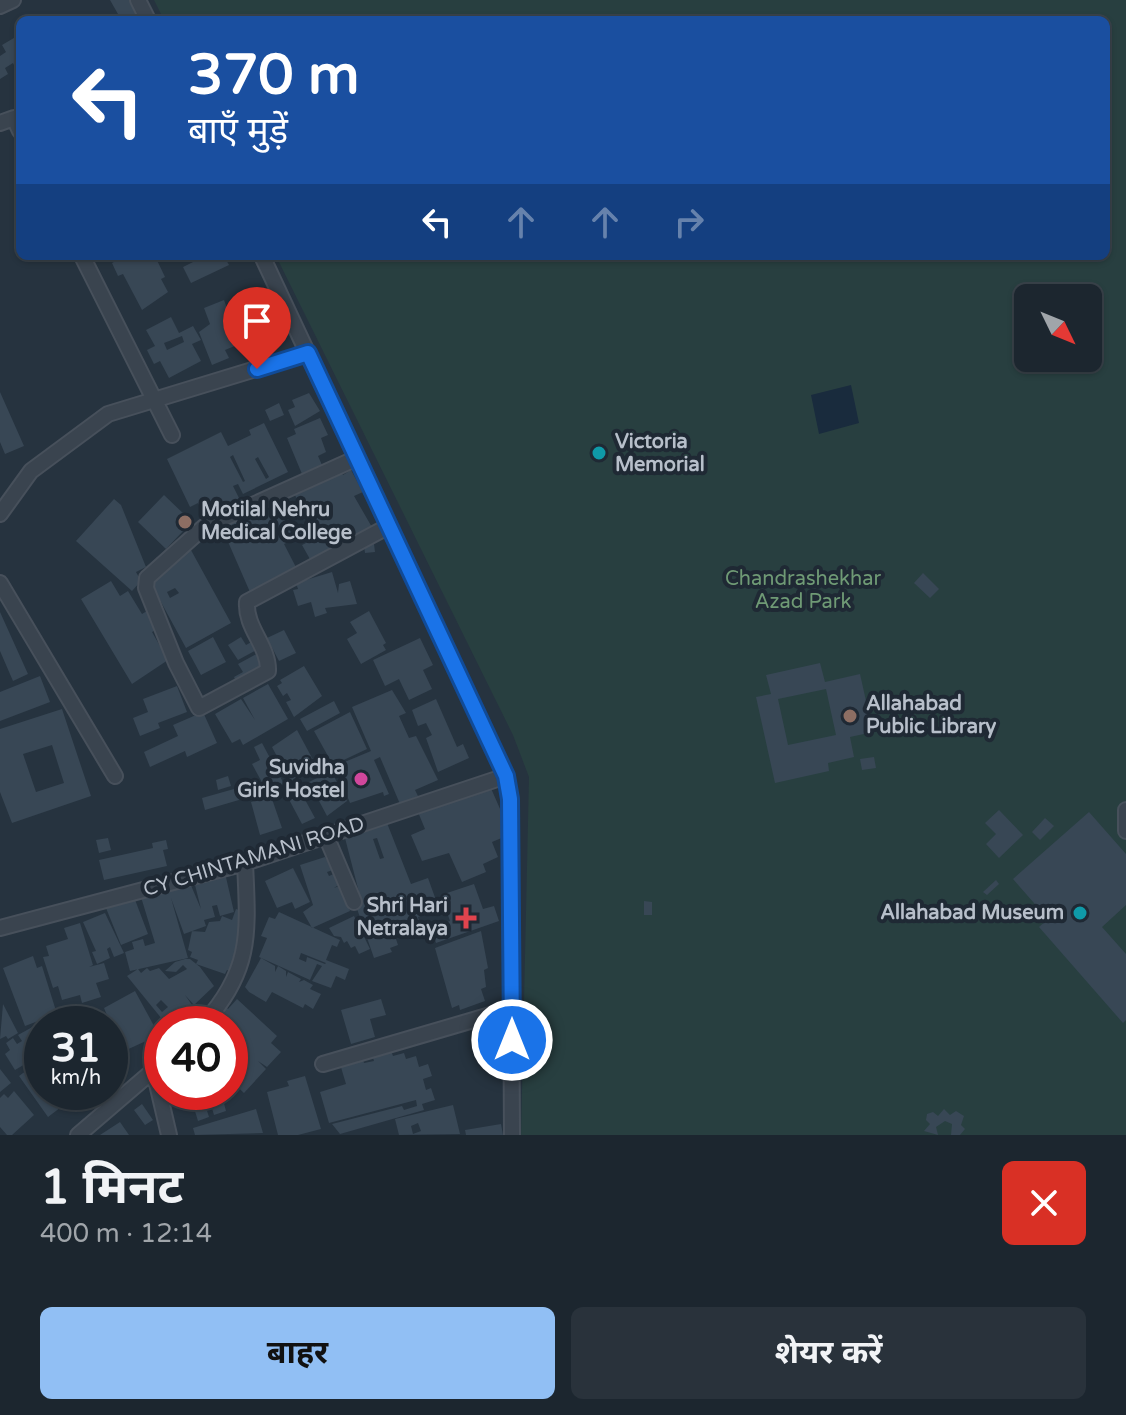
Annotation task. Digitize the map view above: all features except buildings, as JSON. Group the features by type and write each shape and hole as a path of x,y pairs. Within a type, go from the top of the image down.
{"street":[{"path":"0,6 13,0"},
{"path":"84,260 172,435"},
{"path":"264,260 506,776 510,799 512,1135"},
{"path":"0,514 31,471 108,414 308,353"},
{"path":"357,458 204,527 147,578 146,588 176,663 199,708 268,671 268,662 246,616 247,602 389,526"},
{"path":"0,583 115,776"},
{"name":"CY CHINTAMANI ROAD","path":"0,928 245,863 506,776"},
{"path":"1126,810 1126,831"},
{"path":"326,836 354,902"},
{"path":"216,1006 236,980 248,937 245,863"},
{"path":"323,1064 511,1009"},
{"path":"78,1135 144,1079"},
{"path":"165,1110 169,1135"}],"green space":[{"name":"Chandrashekhar Azad Park","path":"154,0 1126,0 1126,1135 521,1135 529,777 513,735 278,260 1110,260 1110,16 162,16"}],"water":[{"path":"851,385 859,423 819,434 811,395"}],"place":[{"name":"Victoria Memorial","path":"599,453"},
{"name":"Motilal Nehru Medical College","path":"185,522"},
{"name":"Allahabad Public Library","path":"850,716"},
{"name":"Suvidha Girls Hostel","path":"361,779"},
{"name":"Allahabad Museum","path":"1080,913"},
{"name":"Shri Hari Netralaya","path":"466,918"}],"route":[{"path":"257,369 308,353 506,776 510,799 512,1040"}]}
